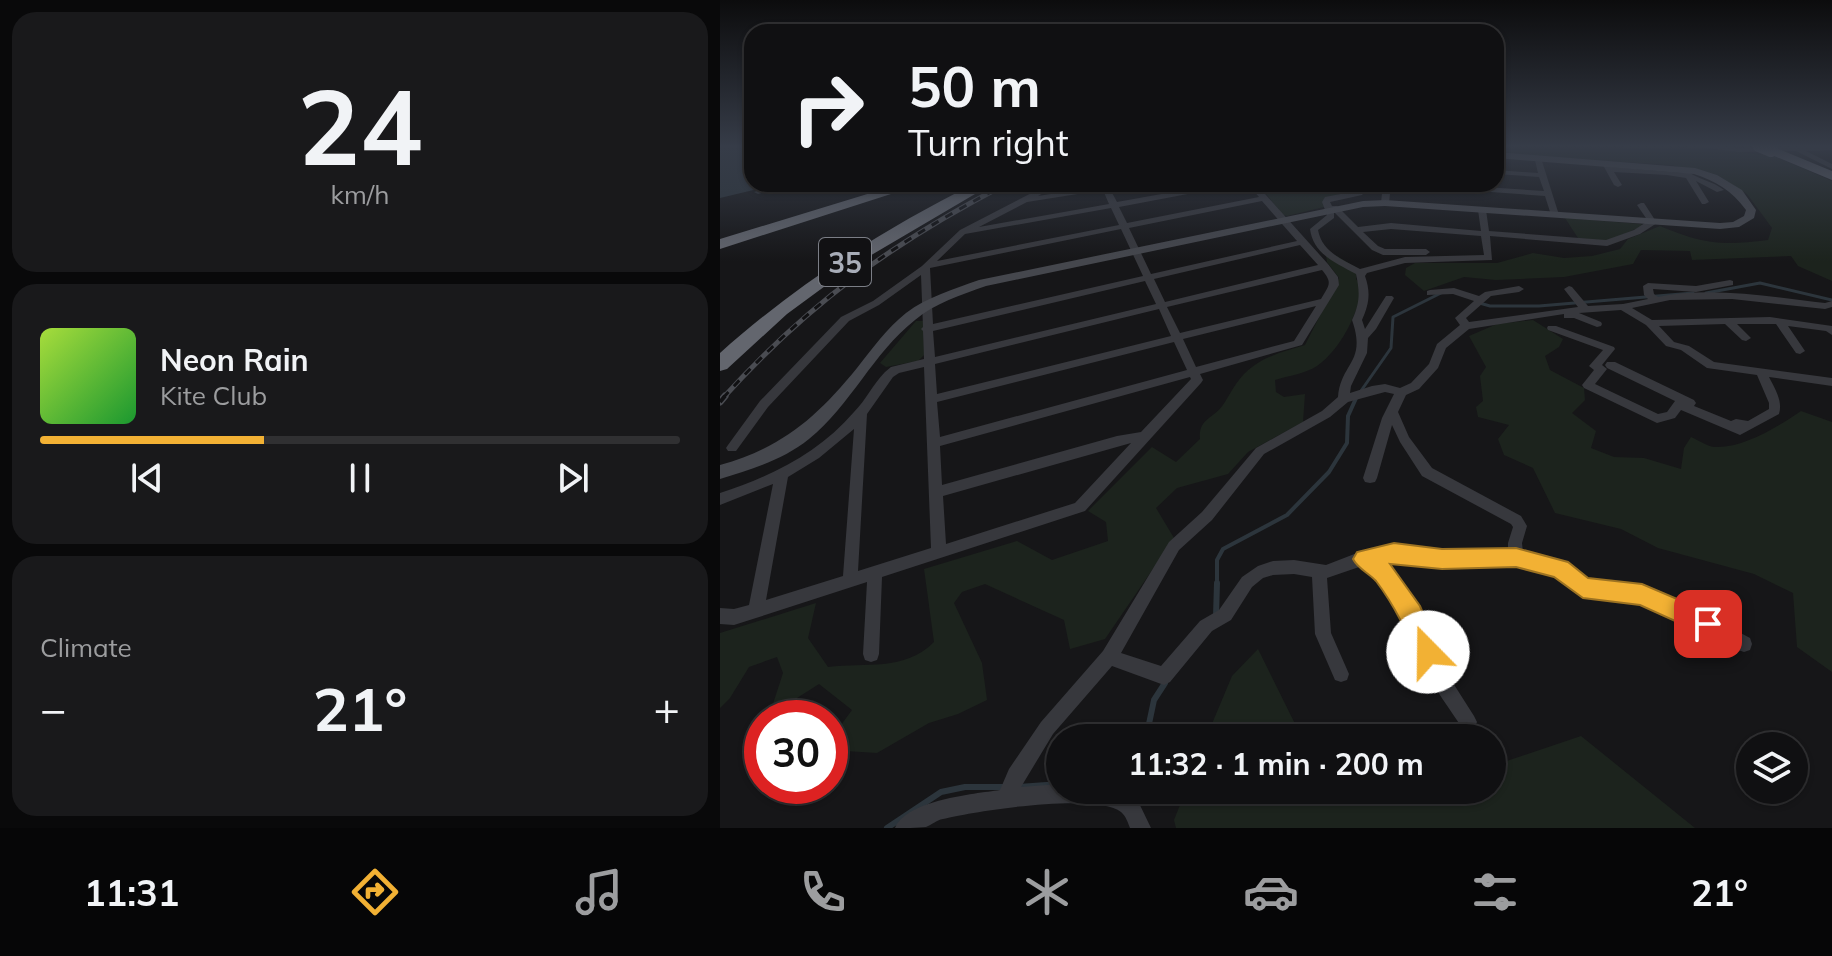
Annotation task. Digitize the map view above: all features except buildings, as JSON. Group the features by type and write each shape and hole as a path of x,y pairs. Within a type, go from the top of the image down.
{"highway":[{"path":"720,244 888,192"},
{"name":"35","path":"720,364 782,307 851,257 970,192"}],"street":[{"path":"1545,184 1555,215"},
{"path":"1694,184 1705,202"},
{"path":"1708,184 1720,190"},
{"path":"720,472 786,446 824,419 887,340 925,306 983,283 1331,209 1385,203 1651,223 1735,225 1749,218 1751,210 1738,192 1724,184"},
{"path":"1504,191 1548,194"},
{"path":"732,448 764,404 845,319 876,303 926,267 963,232 1040,192"},
{"path":"1026,199 1075,192"},
{"path":"720,616 734,617 756,611 1080,507 1147,436 1197,380 1108,192"},
{"path":"963,232 981,232 1188,192"},
{"path":"935,443 1298,343 1334,285 1325,266 1259,192"},
{"path":"1360,192 1328,199 1331,216 1314,229 1314,239 1324,251 1362,274 1405,260 1489,258 1482,210"},
{"path":"1385,203 1386,192"},
{"path":"926,267 1264,198"},
{"path":"1641,205 1651,223"},
{"path":"1331,209 1383,252 1414,251 1465,258"},
{"path":"1356,230 1391,226 1607,243 1637,232 1651,223"},
{"path":"977,235 980,255"},
{"path":"926,329 1302,242"},
{"path":"720,499 782,474 825,445 861,413 883,379 895,370 1325,266"},
{"path":"926,267 926,329 939,553"},
{"path":"1346,398 1345,386 1362,353 1363,337 1357,320 1365,299 1362,274"},
{"path":"1656,300 1649,295 1648,286 1696,289 1730,283"},
{"path":"1466,326 1460,318 1488,294 1519,289"},
{"path":"1569,289 1585,309"},
{"path":"1430,293 1445,290 1479,302"},
{"path":"1006,799 1016,776 1047,728 1109,657 1174,546 1207,516 1260,451 1326,414 1346,398 1385,388 1401,392 1415,386 1426,376 1441,346 1466,326 1585,309 1623,307 1670,297 1732,296 1825,306 1832,304"},
{"path":"1363,337 1372,331 1380,308 1389,298"},
{"path":"932,399 1323,301"},
{"path":"1623,307 1650,323 1670,344 1692,351 1711,365 1832,382"},
{"path":"1530,317 1536,320 1575,315 1597,324"},
{"path":"1650,323 1770,320 1829,328 1832,332"},
{"path":"1728,321 1746,338"},
{"path":"1780,322 1800,351"},
{"path":"1552,328 1610,349 1595,366 1601,369 1588,385 1657,419 1671,415 1679,404 1740,430 1775,411 1775,403 1762,373"},
{"path":"1611,365 1744,426"},
{"path":"1370,478 1401,392"},
{"path":"1392,412 1404,439 1427,472 1516,520 1520,526 1515,543 1516,557"},
{"path":"850,581 861,413"},
{"path":"937,492 1117,441 1147,436"},
{"path":"756,611 782,474"},
{"path":"1109,657 1164,676 1258,573 1273,568 1294,567 1326,572 1394,553 1442,559 1516,557 1560,569 1583,588 1642,595 1686,612 1744,644"},
{"path":"1365,559 1382,571 1412,614 1437,674 1468,722"},
{"path":"1319,572 1323,634 1341,674"},
{"path":"871,654 875,574"},
{"path":"905,828 936,810 1057,793 1119,800 1129,806 1141,828"}],"shaded area":[{"path":"720,184 744,184 745,192 720,198"},
{"path":"1730,184 1832,184 1832,281 1798,266 1791,256 1692,260 1690,251 1641,250 1633,264 1564,277 1496,280 1464,277 1424,291 1405,275 1406,268 1415,263 1497,263 1533,253 1564,258 1592,256 1620,249 1628,239 1660,226 1712,242 1768,240 1772,228 1747,194"},
{"path":"1264,192 1349,192 1325,198 1324,207 1283,215"},
{"path":"1565,218 1643,226 1607,241 1578,238"},
{"path":"1326,256 1337,256 1357,268 1356,279 1363,289 1346,331 1326,359 1308,371 1275,380 1276,392 1284,397 1305,394 1303,422 1248,452 1228,474 1177,488 1156,508 1174,538 1105,639 1070,649 1064,620 985,584 962,592 954,603 982,663 987,700 929,723 877,753 848,751 848,715 852,710 848,707 848,700 839,700 819,684 794,700 774,700 783,673 777,657 749,667 720,708 720,633 816,603 808,638 828,667 897,662 910,658 934,642 924,569 1017,541 1052,560 1108,541 1106,522 1088,511 1152,447 1176,462 1200,439 1201,427 1219,410 1250,368 1267,358 1305,345 1339,278"},
{"path":"1533,320 1563,339 1559,347 1545,356 1550,370 1584,388 1585,400 1572,413 1596,431 1591,448 1614,457 1644,458 1681,469 1684,448 1691,437 1714,447 1725,447 1771,430 1801,411 1832,422 1832,672 1797,647 1793,593 1754,574 1658,548 1621,529 1555,513 1533,468 1504,455 1498,439 1509,425 1478,417 1476,407 1483,401 1480,376 1486,367 1469,336 1497,324"},
{"path":"916,321 923,321 924,355 918,361 886,367 880,363"},
{"path":"1258,649 1295,724 1212,724 1232,676"},
{"path":"1581,736 1695,828 1176,828 1174,820 1180,804 1506,804 1506,761"}],"waterway":[{"path":"1706,293 1760,283 1832,300"},
{"path":"1356,398 1391,348 1393,317 1441,293"},
{"path":"1476,302 1490,306 1539,306 1693,293"},
{"path":"1217,583 1217,560 1223,549 1287,515 1329,472 1347,443 1348,416 1356,398"},
{"path":"1216,616 1217,583"},
{"path":"1149,724 1154,700 1165,683"},
{"path":"1019,787 1046,785"},
{"path":"887,828 941,792 965,787 1006,787"}],"railway":[{"path":"723,398 820,304 889,253 991,192"},
{"path":"720,402 725,396"}],"route":[{"path":"1428,652 1412,614 1382,571 1365,559 1394,553 1442,559 1516,557 1553,565 1583,588 1642,595 1708,624"}]}
